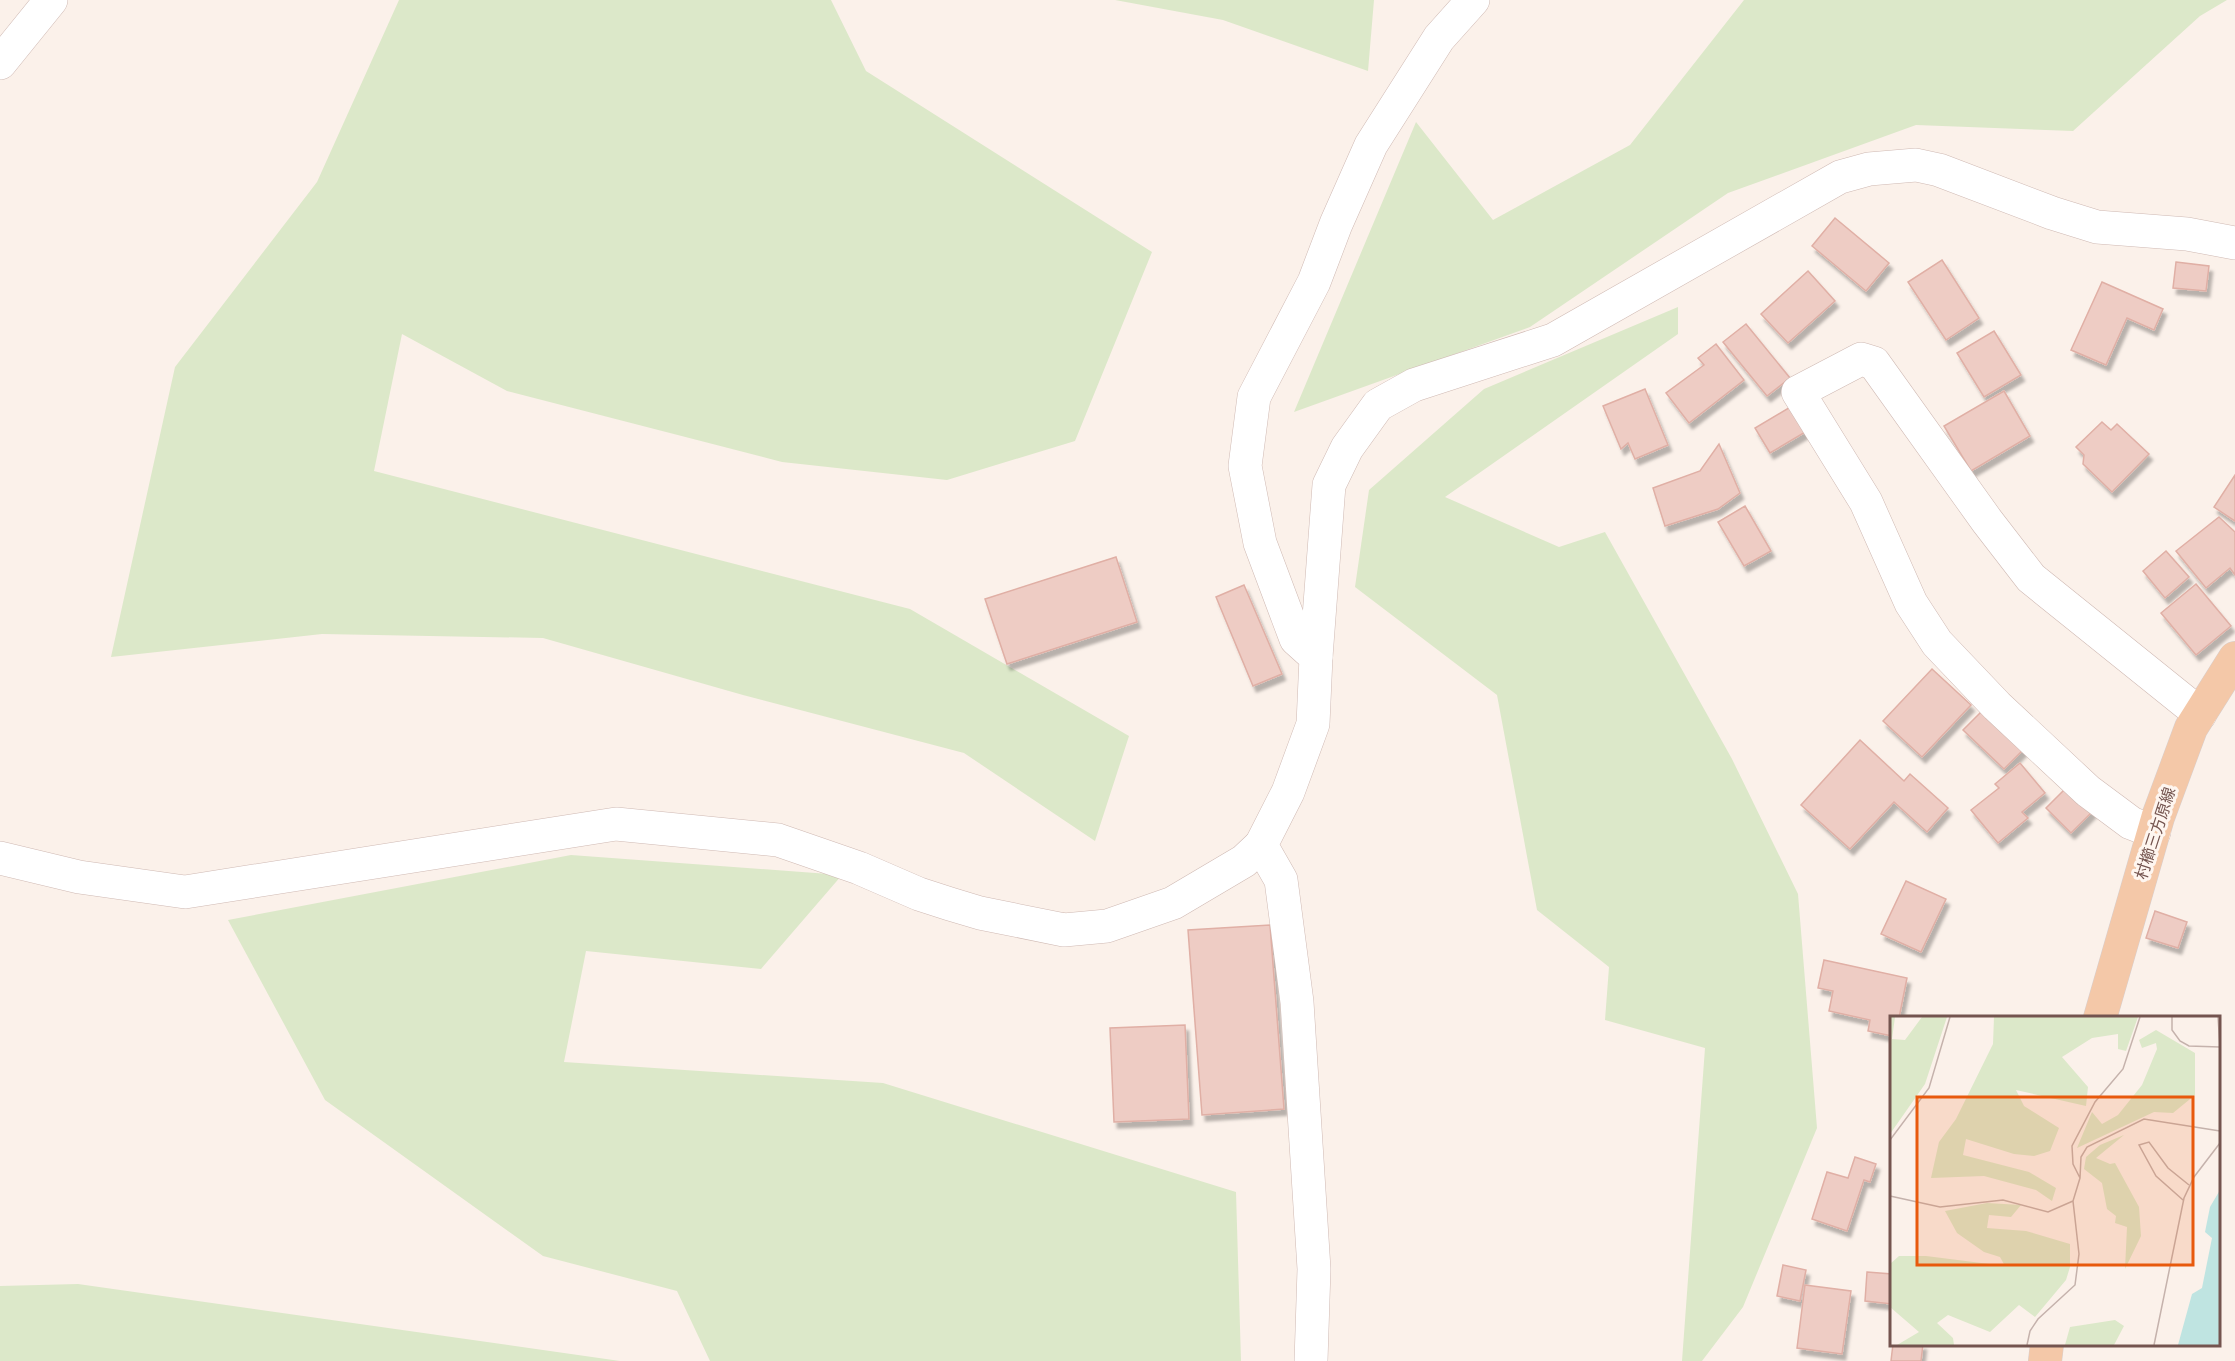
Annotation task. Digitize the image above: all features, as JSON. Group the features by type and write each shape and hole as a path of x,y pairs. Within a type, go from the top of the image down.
{"main road":[{"name":"村櫛三方原線","path":"2100,1016 2154,832 2191,728 2235,658"},
{"path":"2045,1361 2047,1346"}],"street":[{"path":"0,63 51,0"},
{"path":"1316,657 1296,639 1260,543 1245,466 1254,397 1314,282 1336,224 1371,145 1439,38 1473,0"},
{"path":"0,858 79,877 185,892 615,824 778,840 859,868 919,894 980,913 1064,930 1107,926 1173,903 1244,861 1261,844 1288,792 1313,724 1329,485 1347,448 1378,405 1414,385 1553,340 1840,177 1888,166 1916,165 1950,174 2052,213 2097,227 2187,234 2235,243"},
{"path":"2154,832 2131,823 2088,791 1997,706 1937,643 1911,603 1866,502 1798,392 1861,359 1874,363 1987,521 2031,578 2200,714"},
{"path":"1261,844 1281,880 1297,1002 1314,1269 1311,1361"}],"green space":[{"path":"399,0 831,0 866,71 1152,252 1075,441 947,480 782,462 507,391 402,334 374,471 910,609 1129,736 1095,841 964,753 743,695 543,638 322,634 111,657 175,367 317,182"},
{"path":"1115,0 1374,0 1368,71 1223,20"},
{"path":"1744,0 2227,0 2200,16 2073,131 1916,125 1728,193 1530,327 1294,412 1416,122 1493,220 1630,145"},
{"path":"1678,307 1678,334 1445,497 1559,547 1605,532 1732,759 1798,894 1817,1128 1743,1307 1702,1361 1682,1361 1705,1048 1605,1020 1609,967 1537,910 1497,695 1355,587 1369,490 1484,389"},
{"path":"571,855 842,875 761,969 586,951 564,1062 883,1083 1236,1192 1241,1361 710,1361 677,1291 543,1256 325,1100 228,920"},
{"path":"78,1284 620,1361 0,1361 0,1286"}],"building":[{"path":"1835,218 1889,263 1866,291 1812,246"},
{"path":"1942,260 1979,318 1946,340 1908,282"},
{"path":"2176,262 2209,266 2206,291 2173,288"},
{"path":"1808,271 1835,301 1788,343 1761,314"},
{"path":"2102,282 2163,309 2154,330 2127,318 2106,365 2071,350"},
{"path":"1746,324 1790,378 1767,396 1723,342"},
{"path":"1994,331 2021,375 1984,397 1957,353"},
{"path":"1716,344 1744,380 1689,423 1666,393 1704,365 1698,358"},
{"path":"1645,389 1668,445 1635,459 1628,443 1621,449 1603,406"},
{"path":"2004,391 2030,436 1971,471 1944,426"},
{"path":"1792,406 1807,431 1770,453 1755,428"},
{"path":"2102,422 2111,430 2117,424 2149,454 2112,492 2083,464 2084,455 2076,447"},
{"path":"1719,444 1740,493 1718,509 1665,526 1653,488 1700,471"},
{"path":"2235,475 2235,521 2214,507"},
{"path":"1745,506 1771,551 1744,566 1718,522"},
{"path":"2219,517 2235,532 2235,575 2230,568 2206,588 2176,551"},
{"path":"2166,551 2189,577 2165,598 2143,571"},
{"path":"1116,557 1137,622 1007,664 985,599"},
{"path":"2196,584 2231,626 2196,655 2161,613"},
{"path":"1244,585 1282,674 1253,686 1216,597"},
{"path":"1932,669 1971,705 1922,757 1883,721"},
{"path":"1986,707 2026,747 2004,769 1963,730"},
{"path":"1860,740 1904,781 1910,774 1948,808 1927,832 1894,802 1850,849 1801,805"},
{"path":"2020,763 2045,793 2022,812 2028,818 1998,843 1971,810 1999,788 1995,784"},
{"path":"2068,786 2093,811 2071,833 2046,808"},
{"path":"1906,881 1946,899 1921,952 1881,934"},
{"path":"2155,911 2187,922 2178,948 2146,938"},
{"path":"1270,925 1284,1109 1202,1115 1188,930"},
{"path":"1824,960 1907,978 1899,1016 1890,1016 1890,1036 1868,1031 1870,1020 1829,1011 1833,991 1818,988"},
{"path":"1185,1025 1189,1119 1114,1122 1110,1028"},
{"path":"1855,1157 1876,1164 1870,1182 1864,1180 1847,1231 1812,1219 1827,1172 1848,1178"},
{"path":"1783,1265 1806,1270 1800,1301 1777,1296"},
{"path":"1867,1272 1890,1274 1890,1304 1865,1301"},
{"path":"1805,1285 1851,1291 1842,1354 1797,1348"},
{"path":"1893,1346 1923,1346 1921,1361 1891,1361"}]}
